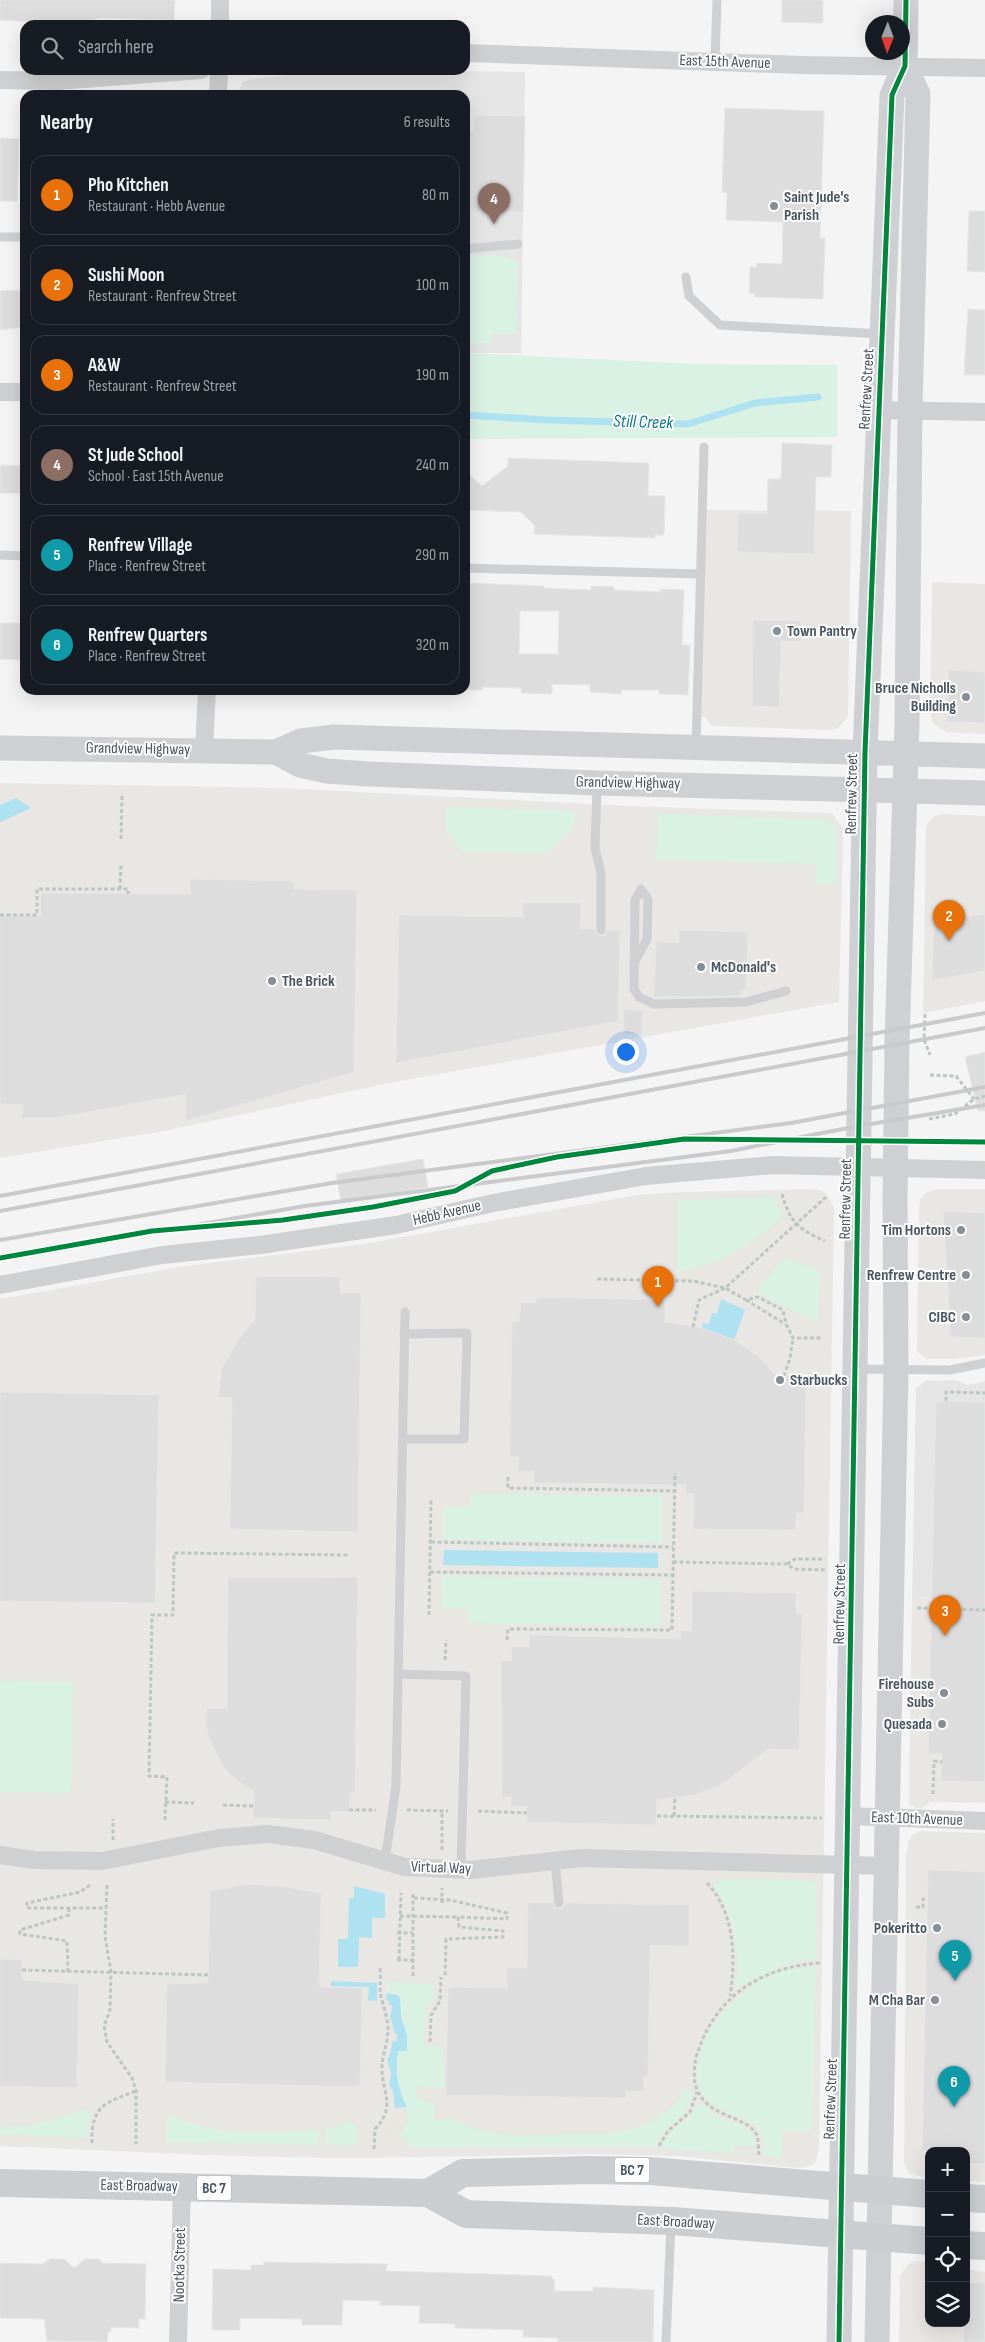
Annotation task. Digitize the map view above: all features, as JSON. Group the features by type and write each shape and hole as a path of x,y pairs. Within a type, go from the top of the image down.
{"main road":[{"name":"BC 7","path":"428,2193 463,2173 589,2170 650,2171 925,2194"},
{"name":"East Broadway","path":"0,2184 428,2193 466,2214 672,2221 925,2241"},
{"path":"970,2198 985,2199"},
{"path":"970,2244 985,2246"}],"street":[{"path":"220,0 220,20"},
{"name":"Renfrew Street","path":"839,2342 865,752 892,95 905,66 906,0"},
{"name":"East 15th Avenue","path":"470,53 985,68"},
{"name":"Renfrew Street","path":"877,2342 888,1866 896,1370 897,1043 906,754 910,410 918,94 905,66"},
{"path":"0,80 58,81 136,75"},
{"path":"218,75 218,90"},
{"path":"0,392 20,392"},
{"path":"878,410 985,412"},
{"path":"204,750 207,695"},
{"name":"Grandview Highway","path":"0,748 276,752 301,741 334,737 985,756"},
{"name":"Grandview Highway","path":"276,752 300,765 327,771 597,783 985,793"},
{"name":"Hebb Avenue","path":"0,1285 162,1255 260,1245 396,1225 493,1203 646,1176 773,1165 985,1170"},
{"name":"East 10th Avenue","path":"849,1816 985,1821"},
{"name":"Virtual Way","path":"0,1855 34,1860 102,1861 219,1838 268,1834 314,1840 406,1867 461,1869 582,1858 888,1866"},
{"name":"Nootka Street","path":"178,2342 182,2187"}],"lane":[{"path":"715,61 717,0"},
{"path":"0,237 20,238"},
{"path":"470,249 518,244"},
{"path":"686,277 689,296 720,325 882,334"},
{"path":"696,748 704,447"},
{"path":"0,555 20,556"},
{"path":"470,568 700,574"},
{"path":"597,783 595,849 601,873 601,930"},
{"path":"634,963 647,939 648,899 642,890 635,900 634,963 634,989 639,997 654,1004 746,1002 786,991"},
{"path":"385,1861 396,1786 405,1312"},
{"path":"403,1439 464,1438 467,1333 404,1334"},
{"path":"856,1369 950,1370 985,1363"},
{"path":"398,1674 466,1676 461,1869"},
{"path":"555,1861 559,1903"},
{"path":"666,2342 672,2221"}],"path":[{"path":"121,839 122,793"},
{"path":"120,889 121,864"},
{"path":"0,915 37,916 37,889 128,889 128,894"},
{"path":"925,1014 924,1039 930,1054"},
{"path":"930,1075 956,1076 974,1099"},
{"path":"929,1118 955,1114 974,1099 985,1096"},
{"path":"782,1194 788,1212 796,1224 807,1233 825,1241"},
{"path":"693,1327 699,1300 725,1288 826,1197"},
{"path":"596,1279 693,1281 725,1288 786,1324"},
{"path":"746,1300 758,1297 783,1310 792,1338 790,1358 784,1376"},
{"path":"792,1338 822,1338"},
{"path":"946,1401 946,1392 985,1393"},
{"path":"507,1640 508,1629 672,1630 675,1473"},
{"path":"508,1477 508,1488 674,1491"},
{"path":"429,1615 431,1499"},
{"path":"431,1542 673,1547"},
{"path":"165,1820 167,1777 149,1776 152,1615 173,1615 174,1554 348,1555"},
{"path":"673,1562 787,1564 795,1559 825,1559"},
{"path":"787,1564 794,1569 825,1570"},
{"path":"430,1572 673,1575"},
{"path":"917,1608 985,1610"},
{"path":"933,1794 934,1762 942,1762"},
{"path":"674,1798 674,1816"},
{"path":"165,1802 194,1803"},
{"path":"224,1805 253,1806"},
{"path":"349,1810 380,1810"},
{"path":"407,1810 451,1811"},
{"path":"442,1811 442,1853"},
{"path":"476,1811 527,1813"},
{"path":"657,1816 822,1818"},
{"path":"113,1819 113,1843"},
{"path":"707,1883 726,1915 734,1947 734,1973 730,1997"},
{"path":"90,1885 80,1892 27,1903 27,1908 106,1908"},
{"path":"107,1885 105,1936 111,1972 110,2010 104,2026 107,2042 132,2078 136,2091 136,2144"},
{"path":"442,1885 442,1901"},
{"path":"401,1893 398,1960 413,1960"},
{"path":"413,1976 414,1893"},
{"path":"400,1916 507,1919 507,1913 414,1898"},
{"path":"916,1907 923,1907 923,1899 927,1899"},
{"path":"68,1972 68,1941 20,1934 20,1930 69,1915 69,1908"},
{"path":"430,2042 431,2015 440,2001 446,1939 503,1937 503,1931 458,1927 458,1917"},
{"path":"399,1933 413,1933"},
{"path":"658,2151 663,2137 690,2112 697,2091 695,2057 704,2031 730,1997 776,1971 798,1964 820,1963"},
{"path":"374,2149 375,2129 382,2122 388,2103 382,2072 388,2028 380,1991 380,1968"},
{"path":"22,1970 208,1975"},
{"path":"92,2143 92,2124 99,2110 106,2103 136,2091"},
{"path":"697,2091 710,2107 725,2116 744,2122 753,2128 758,2137 759,2159"}],"shaded area":[{"path":"470,71 525,72 521,353 470,353 470,90 239,90 243,82 251,79 290,75 470,75"},
{"path":"701,510 851,511 848,716 838,728 829,730 713,726 710,725 706,717 697,717"},
{"path":"932,582 985,584 985,734 947,732 933,724 930,713"},
{"path":"0,783 281,788 629,806 832,813 843,829 839,1002 394,1082 164,1131 0,1158"},
{"path":"942,814 985,816 985,1001 923,1013 926,830 928,822 933,817"},
{"path":"817,1189 826,1193 834,1208 819,2147 816,2161 812,2165 800,2168 676,2156 596,2154 350,2158 230,2156 0,2146 0,1299 178,1267 364,1244 637,1195 681,1192"},
{"path":"937,1189 985,1189 985,1355 954,1359 926,1359 917,1351 919,1207 920,1199 926,1193"},
{"path":"954,1380 968,1385 985,1381 985,1599 912,1597 916,1388 926,1381"},
{"path":"912,1597 985,1599 985,1803 931,1802 922,1808 909,1805"},
{"path":"920,1831 985,1833 985,2182 970,2181 970,2147 925,2147 925,2177 909,2174 904,2163 906,1855 912,1835"},
{"path":"917,2261 925,2262 925,2327 970,2327 970,2270 985,2272 985,2342 899,2342 900,2276 908,2264"}],"green space":[{"path":"501,256 509,258 518,264 516,334 492,334 491,343 470,343 470,257"},
{"path":"470,353 699,364 837,365 837,437 470,439"},
{"path":"446,807 575,811 572,829 547,853 461,851 446,829"},
{"path":"661,814 826,820 837,829 836,880 832,884 816,884 816,864 656,859 658,818"},
{"path":"775,1197 782,1217 770,1227 746,1245 721,1259 677,1272 679,1200"},
{"path":"786,1258 820,1271 818,1323 757,1292 774,1269"},
{"path":"471,1493 662,1496 662,1543 443,1539 443,1507 470,1508"},
{"path":"442,1576 661,1580 660,1626 468,1623 468,1608 441,1608"},
{"path":"0,1681 73,1682 71,1793 0,1792"},
{"path":"723,1880 816,1881 816,1960 809,1959 782,1966 738,1987 736,1985 737,1958 734,1932 726,1907 713,1883"},
{"path":"816,1967 812,2131 783,2131 782,2157 763,2156 764,2139 757,2128 740,2117 712,2104 705,2097 700,2086 698,2069 700,2051 718,2018 745,1991 760,1981 780,1972"},
{"path":"387,1982 434,1984 432,2000 425,2010 424,2046 443,2046 445,2088 416,2087 417,2100 435,2103 434,2120 456,2120 482,2131 516,2136 613,2133 636,2128 654,2120 676,2104 684,2091 693,2090 691,2100 682,2115 664,2131 655,2147 408,2147 408,2141 400,2136 407,2113 397,2078 397,2060 403,2026 400,2010 387,1993"},
{"path":"701,2103 716,2115 747,2128 754,2138 755,2147 734,2145 733,2153 661,2148 666,2138 688,2119"},
{"path":"85,2109 93,2112 89,2123 89,2138 0,2134 0,2127 27,2126"},
{"path":"171,2115 208,2128 244,2133 319,2130 319,2145 166,2142 167,2120"},
{"path":"352,2122 357,2126 356,2145 325,2144 325,2129"}],"sand":[{"path":"396,2108 405,2109 408,2121 400,2132 387,2136 385,2128 390,2127 389,2122 394,2120 393,2116 396,2115"}],"water":[{"path":"16,798 31,808 0,822 0,805"},
{"path":"721,1299 745,1310 734,1340 702,1328 703,1323 709,1324 712,1313 717,1314"},
{"path":"444,1550 658,1553 658,1568 443,1565"},
{"path":"354,1886 385,1894 385,1918 372,1918 372,1938 359,1937 358,1967 338,1967 338,1939 348,1939 349,1898 354,1898"},
{"path":"331,1981 377,1983 377,2001 368,2000 369,1987 331,1986"},
{"path":"387,1993 397,1995 400,1998 401,2017 407,2035 407,2051 398,2051 397,2066 399,2087 407,2107 395,2108 393,2091 389,2085 391,2074 387,2058 389,2058 393,2041 397,2041 397,2034 395,2034 390,2016 393,2006 389,2005 389,2001 386,2000"}],"building":[{"path":"0,0 175,0 174,20 101,18 90,20 0,20"},
{"path":"782,0 823,0 823,23 782,22"},
{"name":"Saint Jude's Parish","path":"725,108 824,111 820,238 825,238 823,299 755,297 755,294 749,293 750,267 757,267 757,263 782,264 783,222 726,220 727,193 722,192"},
{"path":"474,115 525,116 523,212 471,211 470,131 473,131"},
{"path":"0,138 19,139 17,201 0,201"},
{"path":"969,211 985,211 985,272 967,271"},
{"path":"20,290 20,328 0,330 0,291"},
{"path":"968,309 985,310 985,375 964,375"},
{"path":"782,443 832,445 831,477 816,477 814,554 737,552 738,513 767,514 768,479 781,479"},
{"path":"508,458 649,463 648,496 665,496 664,535 655,535 655,538 534,534 535,526 521,512 470,510 470,475 482,486 508,466"},
{"path":"0,465 20,466 20,493 0,493"},
{"path":"470,583 591,590 591,586 614,587 614,590 660,592 660,589 684,590 682,645 690,645 688,695 659,694 659,690 621,690 621,694 590,692 590,685 552,684 552,694 521,693 521,688 482,687 482,690 470,690","holes":["520,611 559,611 558,654 519,654"]},
{"path":"753,620 801,621 801,641 781,641 779,707 752,706"},
{"path":"0,623 20,623 20,660 0,659"},
{"name":"Bruce Nicholls Building","path":"949,670 985,672 985,723 947,722"},
{"path":"190,879 294,881 294,889 357,890 354,1072 185,1121 186,1094 54,1118 22,1118 23,1105 0,1104 0,916 41,916 41,893 190,894"},
{"path":"523,903 581,903 580,929 595,929 596,934 601,936 605,935 607,930 620,930 618,1021 396,1063 399,915 523,917"},
{"path":"985,914 985,971 932,980 934,922"},
{"name":"McDonald's","path":"679,930 748,932 746,990 741,990 741,995 734,996 654,997 656,942 679,943"},
{"path":"624,1010 643,1010 642,1035 624,1034"},
{"path":"985,1052 985,1111 978,1111 965,1057"},
{"path":"423,1159 428,1187 341,1202 336,1174"},
{"name":"Renfrew Centre","path":"943,1211 985,1213 985,1338 951,1337"},
{"path":"256,1276 340,1277 340,1293 361,1293 358,1532 230,1529 232,1398 218,1397 222,1368 237,1342 255,1319"},
{"path":"537,1297 665,1300 665,1322 702,1328 734,1340 758,1356 777,1376 799,1377 799,1380 806,1380 804,1513 796,1513 796,1530 693,1529 694,1494 686,1493 686,1485 534,1483 534,1471 518,1471 519,1457 510,1456 512,1323 519,1321 521,1303 535,1303"},
{"path":"0,1392 159,1395 155,1603 0,1601"},
{"path":"936,1401 985,1402 985,1782 941,1781 942,1754 928,1754"},
{"path":"358,1577 355,1793 350,1793 349,1812 331,1812 331,1820 253,1818 254,1791 236,1780 222,1765 209,1738 206,1724 207,1708 227,1709 228,1578"},
{"path":"692,1591 796,1593 796,1613 802,1613 799,1750 768,1749 721,1785 694,1795 657,1800 656,1825 527,1822 527,1806 511,1807 511,1797 502,1797 501,1661 511,1661 512,1647 529,1647 530,1635 681,1639 680,1631 692,1631"},
{"path":"928,1870 985,1872 985,2164 970,2163 970,2147 925,2147 925,2151 922,2151"},
{"path":"249,1884 286,1887 321,1893 319,1987 362,1988 360,2087 165,2082 167,1984 208,1983 210,1891"},
{"path":"528,1903 553,1903 554,1907 559,1909 563,1908 565,1903 689,1905 689,1946 650,1945 648,2077 644,2076 644,2091 626,2091 626,2098 446,2095 448,1987 507,1988 507,1968 527,1968"},
{"path":"0,1959 22,1960 22,1980 79,1984 77,2088 0,2086"},
{"path":"50,2259 64,2259 74,2268 85,2259 99,2259 103,2263 146,2264 145,2319 139,2319 139,2328 111,2327 111,2332 108,2332 107,2342 47,2341 44,2319 0,2318 0,2263 43,2264"},
{"path":"264,2262 387,2264 386,2271 552,2276 552,2279 555,2279 554,2291 593,2291 593,2287 654,2290 653,2342 558,2342 558,2338 523,2337 523,2330 455,2328 455,2324 419,2323 420,2306 380,2305 380,2301 343,2300 342,2325 302,2325 302,2319 240,2318 240,2330 212,2330 213,2269 251,2270 251,2265 264,2265"},
{"path":"970,2283 985,2283 985,2342 963,2342 964,2327 970,2327"}],"waterway":[{"name":"Still Creek","path":"470,415 547,420 688,424 755,403 818,397"}],"railway":[{"path":"0,1196 985,1013"},
{"path":"0,1211 985,1028"},
{"path":"0,1240 332,1183 791,1123 985,1087"},
{"path":"0,1259 305,1206 731,1151 853,1127 985,1105"}],"cycle path":[{"path":"839,2342 865,752 892,95 905,66 906,0"},
{"path":"0,1258 152,1231 283,1220 373,1207 455,1191 492,1171 557,1157 684,1139 985,1142"}],"place":[{"name":"Saint Jude's Parish","path":"774,206"},
{"name":"St Jude School","path":"494,224"},
{"name":"Town Pantry","path":"777,631"},
{"name":"Bruce Nicholls Building","path":"966,697"},
{"name":"Sushi Moon","path":"949,941"},
{"name":"McDonald's","path":"701,967"},
{"name":"The Brick","path":"272,981"},
{"name":"Tim Hortons","path":"961,1230"},
{"name":"Renfrew Centre","path":"966,1275"},
{"name":"Pho Kitchen","path":"658,1307"},
{"name":"CIBC","path":"966,1317"},
{"name":"Starbucks","path":"780,1380"},
{"name":"A&W","path":"945,1636"},
{"name":"Firehouse Subs","path":"944,1693"},
{"name":"Quesada","path":"942,1724"},
{"name":"Pokeritto","path":"937,1928"},
{"name":"Renfrew Village","path":"955,1981"},
{"name":"M Cha Bar","path":"935,2000"},
{"name":"Renfrew Quarters","path":"954,2107"}]}
